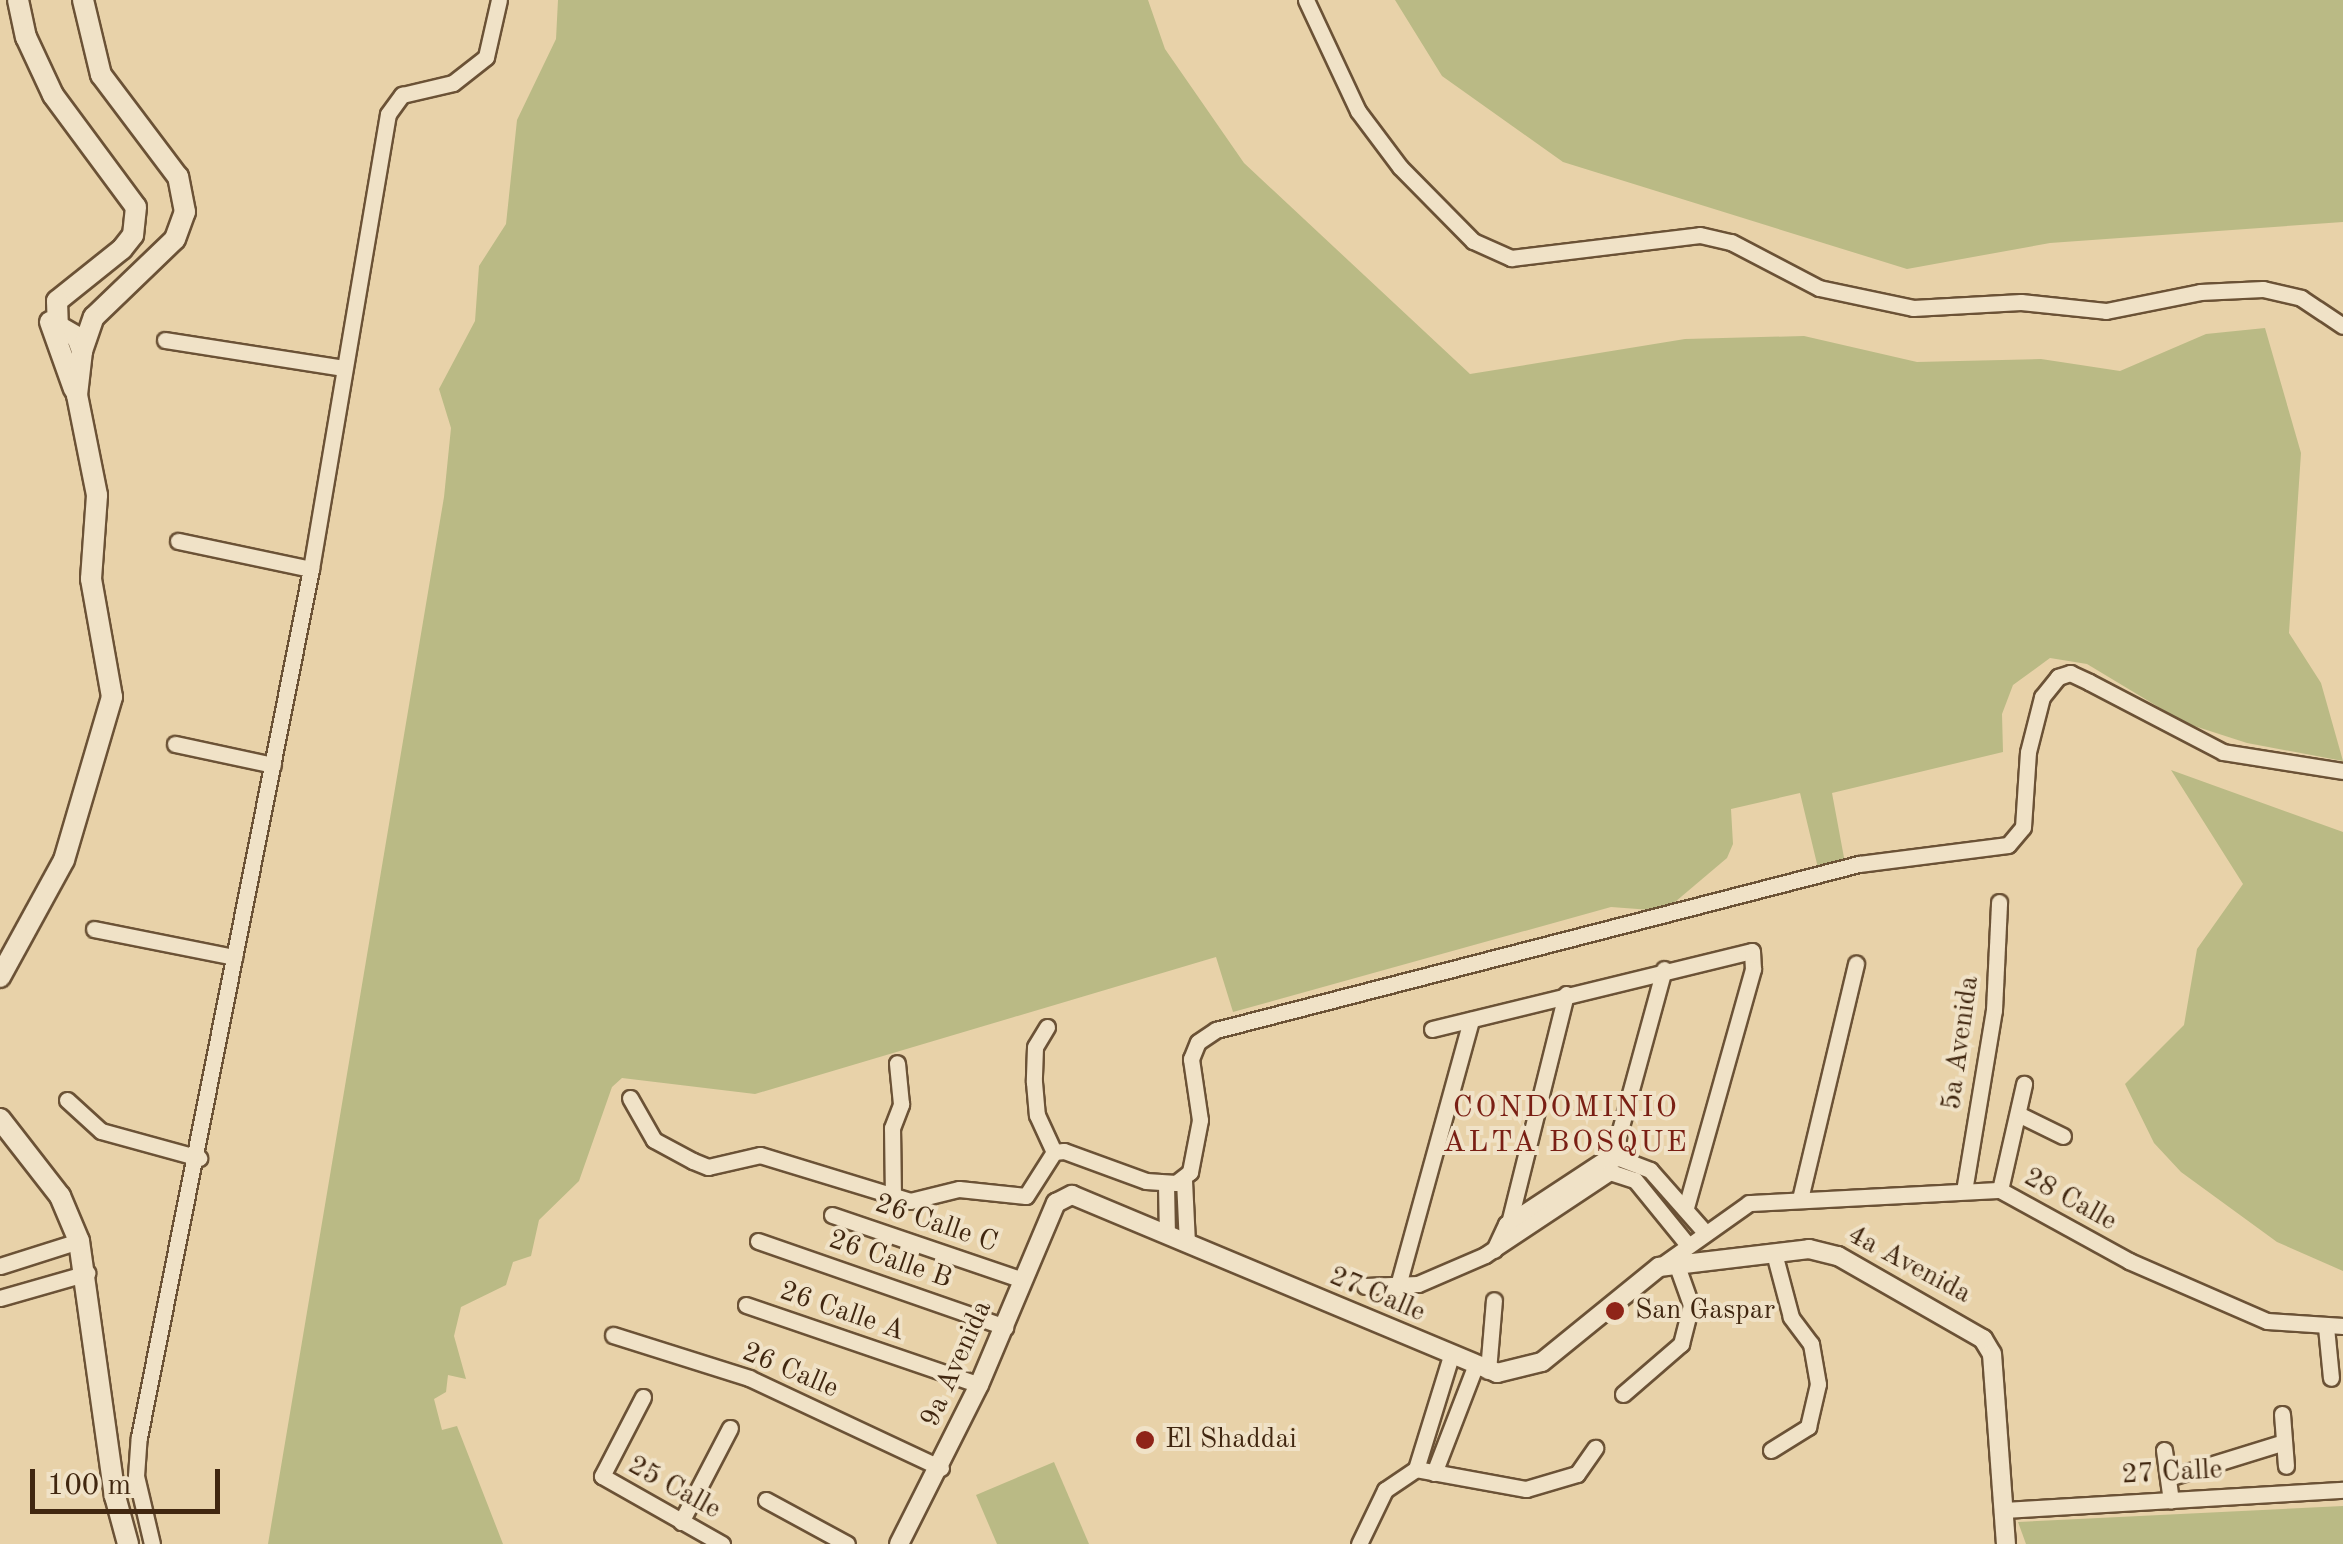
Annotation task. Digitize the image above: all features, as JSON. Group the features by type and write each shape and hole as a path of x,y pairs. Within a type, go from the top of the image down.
{"main road":[{"path":"0,977 64,860 112,697 91,578 97,496 77,395 50,320 57,301 73,281 122,248 138,220 132,196 53,95 26,37 18,0"},
{"path":"77,395 85,333 175,240 186,201 178,177 106,85 83,0"},
{"path":"57,301 58,326 85,333"},
{"path":"0,1119 60,1196 78,1241 86,1273 116,1496 128,1544"}],"street":[{"path":"152,1544 136,1476 139,1437 199,1158 234,958 312,569 388,114 402,95 453,83 486,57 499,0"},
{"path":"1306,0 1358,111 1400,166 1472,241 1511,258 1700,235 1730,242 1850,298 1913,308 2020,302 2106,311 2231,288 2301,298 2343,326"},
{"path":"164,340 343,368"},
{"path":"178,541 312,569"},
{"path":"1187,1243 1184,1180 1201,1108 1191,1059 1198,1042 1216,1030 1859,864 2008,845 2023,827 2028,752 2042,698 2058,677 2070,673 2223,752 2342,773"},
{"path":"176,744 274,764"},
{"name":"5a Avenida","path":"1964,1191 1994,1010 1999,902"},
{"path":"94,930 234,958"},
{"path":"1432,1029 1744,950 1756,956 1686,1208"},
{"path":"1800,1199 1856,964"},
{"path":"1365,1286 1396,1289 1494,1250 1610,1172 1664,969"},
{"path":"1494,1250 1506,1224 1566,994"},
{"path":"1396,1289 1471,1020"},
{"path":"1047,1027 1035,1048 1034,1082 1037,1115 1054,1152 1166,1184 1184,1180"},
{"path":"893,1198 892,1128 901,1104 897,1063"},
{"path":"2000,1190 2024,1084"},
{"path":"630,1098 654,1140 693,1161 708,1166 760,1155 893,1198 924,1200 959,1189 1026,1196 1054,1152"},
{"path":"67,1100 101,1131 199,1158"},
{"path":"2018,1114 2062,1136"},
{"path":"1506,1224 1612,1155 1640,1163 1704,1231"},
{"path":"1610,1172 1635,1180 1687,1244"},
{"path":"1166,1184 1166,1234"},
{"name":"28 Calle","path":"1668,1266 1687,1244 1750,1203 2000,1190 2129,1261 2267,1321 2343,1326"},
{"name":"27 Calle","path":"1056,1203 1079,1196 1482,1369"},
{"name":"9a Avenida","path":"900,1544 980,1385 1056,1203"},
{"name":"26 Calle C","path":"832,1216 1023,1280"},
{"path":"1506,1224 1515,1239"},
{"path":"0,1266 78,1241"},
{"name":"26 Calle B","path":"758,1241 1006,1327"},
{"name":"4a Avenida","path":"1668,1266 1809,1249 1838,1256 1984,1339 1992,1354 2006,1544"},
{"path":"36,1253 44,1285"},
{"path":"1772,1450 1808,1427 1818,1384 1811,1344 1791,1317 1774,1253"},
{"path":"1482,1369 1530,1370 1668,1266 1691,1305 1681,1344 1623,1394"},
{"path":"0,1298 86,1273"},
{"path":"1434,1474 1482,1369 1494,1300"},
{"name":"26 Calle A","path":"746,1305 980,1385"},
{"path":"2326,1327 2331,1378"},
{"name":"26 Calle","path":"614,1335 748,1378 941,1468"},
{"path":"1359,1544 1384,1490 1416,1470 1451,1356"},
{"name":"25 Calle","path":"643,1396 602,1476 722,1544"},
{"path":"2282,1414 2286,1466"},
{"path":"681,1522 730,1428"},
{"path":"2168,1478 2284,1442"},
{"path":"1416,1470 1526,1489 1577,1474 1595,1448"},
{"path":"2164,1450 2171,1501"},
{"name":"27 Calle","path":"2004,1510 2343,1490"},
{"path":"766,1500 846,1544"}],"green space":[{"path":"558,0 1148,0 1165,49 1244,163 1470,374 1685,339 1804,336 1917,362 2041,359 2120,371 2206,334 2265,328 2301,453 2289,633 2321,683 2343,761 2247,743 2185,723 2087,664 2050,658 2013,685 2002,714 2003,752 1832,793 1845,863 1818,868 1800,793 1731,809 1733,844 1727,858 1675,902 1651,910 1611,907 1233,1012 1216,957 755,1094 622,1078 612,1087 579,1181 539,1220 531,1256 513,1262 506,1285 461,1307 454,1336 466,1379 448,1375 446,1392 434,1399 442,1430 457,1426 503,1544 268,1544 444,497 451,428 439,389 475,321 479,266 506,224 517,120 556,39"},
{"path":"1395,0 2343,0 2343,222 2050,243 1907,269 1563,162 1442,76"},
{"path":"2171,770 2343,832 2343,1271 2277,1242 2181,1172 2154,1143 2125,1084 2184,1025 2197,949 2243,884"},
{"path":"1054,1462 1089,1544 997,1544 976,1495"},
{"path":"2343,1506 2343,1544 2026,1544 2018,1522"}],"place":[{"name":"San Gaspar","path":"1615,1311"},
{"name":"El Shaddai","path":"1145,1440"}],"district":[{"name":"CONDOMINIO ALTA BOSQUE","path":"1566,1125"}]}
